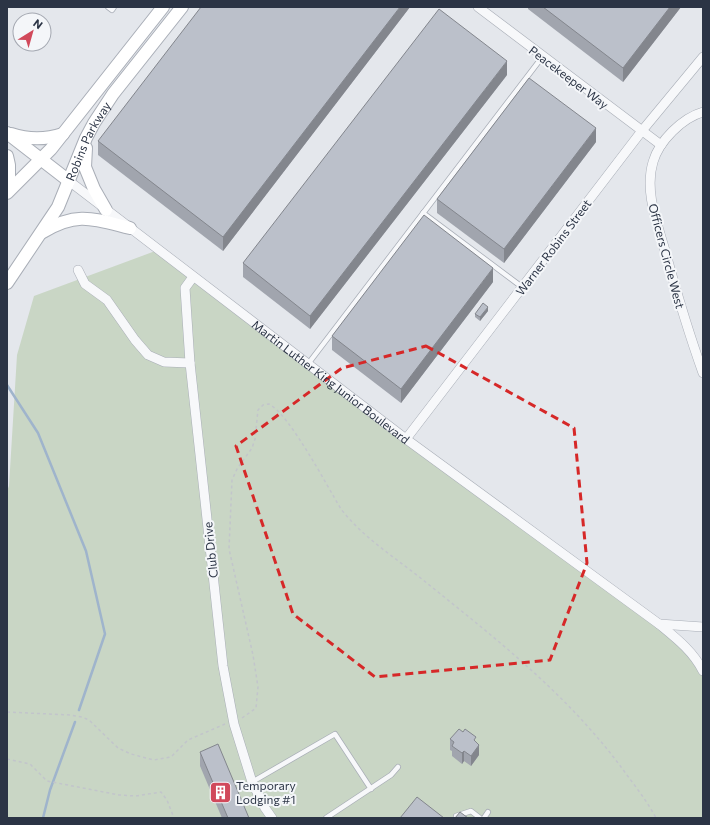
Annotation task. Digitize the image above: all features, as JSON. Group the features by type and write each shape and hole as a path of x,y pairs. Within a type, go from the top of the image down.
{"street":[{"name":"Robins Parkway","path":"8,192 41,159 94,97 163,7"},
{"name":"Robins Parkway","path":"7,283 58,207 86,138 113,94 182,7"},
{"name":"Peacekeeper Way","path":"478,7 641,132 661,145"},
{"name":"Warner Robins Street","path":"406,439 641,132 703,56"},
{"name":"Officers Circle West","path":"703,112 694,114 670,134 661,145 653,162 650,183 652,202 657,224 684,318 703,373"},
{"path":"7,133 20,137 48,139 62,134"},
{"name":"Martin Luther King Junior Boulevard","path":"7,133 406,439 659,624"},
{"path":"86,138 85,167 94,189 106,210"},
{"path":"7,156 9,165 8,192"},
{"path":"40,234 55,225 72,219 94,219 130,228"},
{"path":"78,270 85,284 106,300 135,340 148,355 164,362 190,363"},
{"name":"Club Drive","path":"193,277 185,288 190,363 223,666 233,721 252,782 265,808 272,818"},
{"path":"659,624 703,627"},
{"path":"659,624 680,641 698,662 703,671"}],"lane":[{"path":"108,7 112,10 114,7"},
{"path":"308,364 543,56"},
{"path":"423,213 522,287"},
{"path":"252,782 335,734 371,789"},
{"path":"326,818 391,775 398,767"},
{"path":"456,818 456,816 471,811 480,818"},
{"path":"484,818 488,812"}],"path":[{"path":"7,712 82,717 89,720 118,748 131,754 154,760 168,759 188,740 255,710 258,696 253,655 229,549 232,480 254,445 258,410 263,405 269,404 277,410 291,427 341,509 350,520 374,542 490,634 564,700 606,746 643,796 656,818"},
{"path":"7,759 30,764 47,781 129,796 162,792 174,818"}],"highlighted area":[{"path":"426,346 574,428 587,563 550,660 375,677 293,614 236,446 342,368"}],"green space":[{"path":"158,250 693,655 703,675 703,818 7,818 7,491 9,486 17,355 34,296"}],"building":[{"path":"201,7 400,7 223,237 98,141"},
{"path":"543,7 670,7 623,68"},
{"path":"439,9 507,61 310,316 243,263"},
{"path":"529,78 596,128 504,249 437,199"},
{"path":"424,215 493,268 401,389 332,336"},
{"path":"483,303 488,307 480,317 475,314"},
{"path":"459,729 463,732 465,729 476,737 474,740 479,745 471,756 464,751 462,753 452,746 454,742 450,739"},
{"path":"218,744 249,818 228,818 200,752"},
{"path":"417,797 444,818 400,818"},
{"path":"460,812 468,818 455,818"}],"waterway":[{"path":"7,385 38,433 86,551 105,634 79,710"},
{"path":"43,818 50,790 75,722"}],"place":[{"name":"Temporary Lodging #1","path":"221,792"}]}
